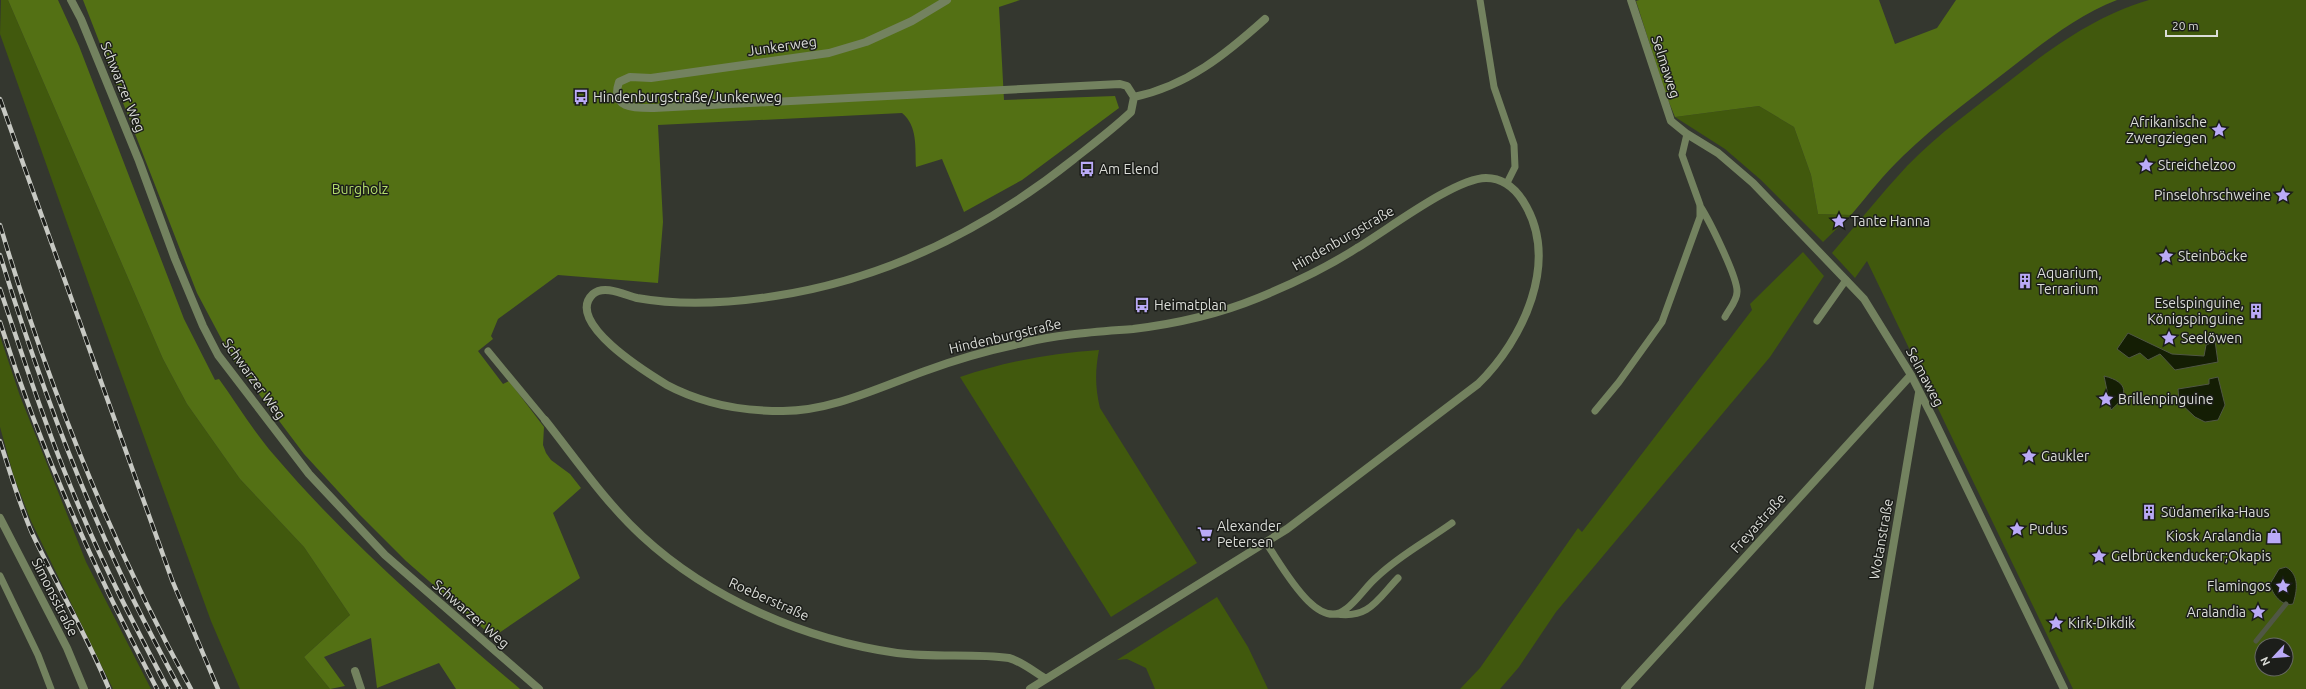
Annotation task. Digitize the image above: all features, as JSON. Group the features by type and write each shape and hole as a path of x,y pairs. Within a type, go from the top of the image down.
{"street":[{"name":"Schwarzer Weg","path":"71,0 81,18 139,161 192,299 218,355 309,474 384,555 539,689"},
{"name":"Junkerweg","path":"947,0 912,21 866,42 829,53 651,78 630,77 619,82 616,89 621,102 632,107 640,108 1120,84 1127,86 1134,96"},
{"name":"Selmaweg","path":"1631,0 1669,117 1674,125 1718,153 1753,183 1871,308 1910,375 2064,689"},
{"path":"1134,96 1169,87 1207,68 1265,19"},
{"name":"Hindenburgstraße","path":"1134,96 1133,108 1121,122 1027,194 977,226 923,253 853,280 812,290 764,298 724,302 675,302 634,297 604,290 593,294 590,299 588,313 604,340 634,363 670,387 712,403 747,409 788,411 804,409 824,406 966,357 1023,342 1065,335 1160,324 1254,300 1320,270 1464,184 1478,178 1489,178 1506,183"},
{"path":"1030,689 1266,543 1478,384 1504,356 1517,334 1528,308 1535,284 1537,265 1536,237 1533,222 1522,200 1506,183"},
{"name":"Freyastraße","path":"1625,689 1910,375"},
{"name":"Wotanstraße","path":"1869,689 1919,393"},
{"name":"Roeberstraße","path":"545,420 614,508 642,537 691,574 745,605 799,628 857,646 897,653 938,657 1010,658 1046,679"},
{"name":"Simonsstraße","path":"0,518 67,648 84,689"},
{"path":"355,671 362,689"}],"lane":[{"path":"1480,0 1494,87 1514,145 1515,167 1506,183"},
{"path":"1687,134 1682,155 1700,205 1710,222 1736,284 1735,300 1725,317"},
{"path":"1595,411 1619,382 1662,322 1700,217 1700,205"},
{"path":"1817,322 1846,280"},
{"path":"488,351 545,420"},
{"path":"1336,614 1346,610 1377,576 1395,560 1422,545 1452,523"},
{"path":"1266,543 1305,598 1316,609 1328,614 1350,616 1366,612 1398,578"},
{"path":"0,576 38,655 51,689"}],"green space":[{"path":"1,0 8,0 163,359 187,404 240,479 304,547 350,615 304,657 330,689 240,689 211,621 0,34"},
{"path":"8,0 58,0 79,46 184,319 215,380 219,379 267,446 331,518 392,577 520,689 456,689 439,663 377,688 371,638 324,657 345,686 330,689 304,657 350,615 304,547 240,479 187,404 163,359"},
{"name":"Burgholz","path":"83,0 1020,0 999,7 1004,100 1115,96 1119,108 1022,180 964,212 942,159 916,167 915,138 911,124 902,113 658,125 663,222 658,283 558,275 498,319 491,336 493,339 478,351 503,384 509,381 544,427 543,445 551,460 570,474 581,488 553,513 580,578 493,637 406,561 359,514 304,454 231,357 197,293"},
{"path":"1879,0 1895,44 1937,28 1956,0 2117,0 2075,21 2036,48 1943,121 1896,163 1851,215 1818,214 1811,175 1794,127 1759,106 1675,117 1666,95 1636,1"},
{"path":"2149,0 2306,0 2306,689 2073,689 1867,261 1855,278 1832,253 1907,166 1945,131 2060,43 2112,14"},
{"path":"1759,106 1794,127 1811,175 1818,214 1851,215 1823,242 1761,180 1725,149 1675,117"},
{"path":"1803,252 1824,276 1770,357 1556,612 1519,667 1500,689 1460,689 1480,668 1578,528 1582,532 1752,310 1750,304"},
{"path":"0,336 20,396 86,562 151,689 113,689 31,521 14,477 0,427"},
{"path":"1099,350 1096,379 1100,408 1197,563 1111,617 960,377 1028,359 1063,353"},
{"path":"1217,597 1248,647 1268,689 1155,689 1146,668 1127,659 1117,660"}],"shaded area":[{"path":"2128,333 2172,354 2204,356 2206,345 2215,341 2218,362 2175,370 2160,354 2148,360 2140,353 2129,358 2117,349"},
{"path":"2104,376 2118,382 2122,385 2124,390 2121,399 2111,410"},
{"path":"2218,377 2225,405 2218,420 2205,422 2195,417 2179,402 2178,389 2209,384 2209,379"},
{"name":"Flamingos","path":"2286,567 2294,574 2296,584 2296,594 2293,604 2285,604 2281,602 2275,596 2270,584 2279,569"}],"waterway":[{"path":"2259,637 2286,604"}],"railway":[{"path":"0,99 172,580 218,689"},
{"path":"0,225 39,344 83,462 134,577 191,689"},
{"path":"0,255 39,375 101,532 126,585 180,689"},
{"path":"0,289 28,372 80,509 111,578 168,689"},
{"path":"0,322 33,416 70,509 112,600 157,689"},
{"path":"0,441 27,522 91,649 109,689"}],"place":[{"name":"Hindenburgstraße/Junkerweg","path":"581,97"},
{"name":"Afrikanische Zwergziegen","path":"2219,130"},
{"name":"Streichelzoo","path":"2146,165"},
{"name":"Am Elend","path":"1087,169"},
{"name":"Pinselohrschweine","path":"2283,195"},
{"name":"Tante Hanna","path":"1839,221"},
{"name":"Steinböcke","path":"2166,256"},
{"name":"Aquarium, Terrarium","path":"2025,281"},
{"name":"Heimatplan","path":"1142,305"},
{"name":"Eselspinguine, Königspinguine","path":"2256,311"},
{"name":"Seelöwen","path":"2169,338"},
{"name":"Brillenpinguine","path":"2106,399"},
{"name":"Gaukler","path":"2029,456"},
{"name":"Südamerika-Haus","path":"2149,512"},
{"name":"Pudus","path":"2017,529"},
{"name":"Alexander Petersen","path":"1205,534"},
{"name":"Kiosk Aralandia","path":"2274,536"},
{"name":"Gelbrückenducker;Okapis","path":"2099,556"},
{"name":"Flamingos","path":"2283,586"},
{"name":"Aralandia","path":"2258,612"},
{"name":"Kirk-Dikdik","path":"2056,623"}]}
